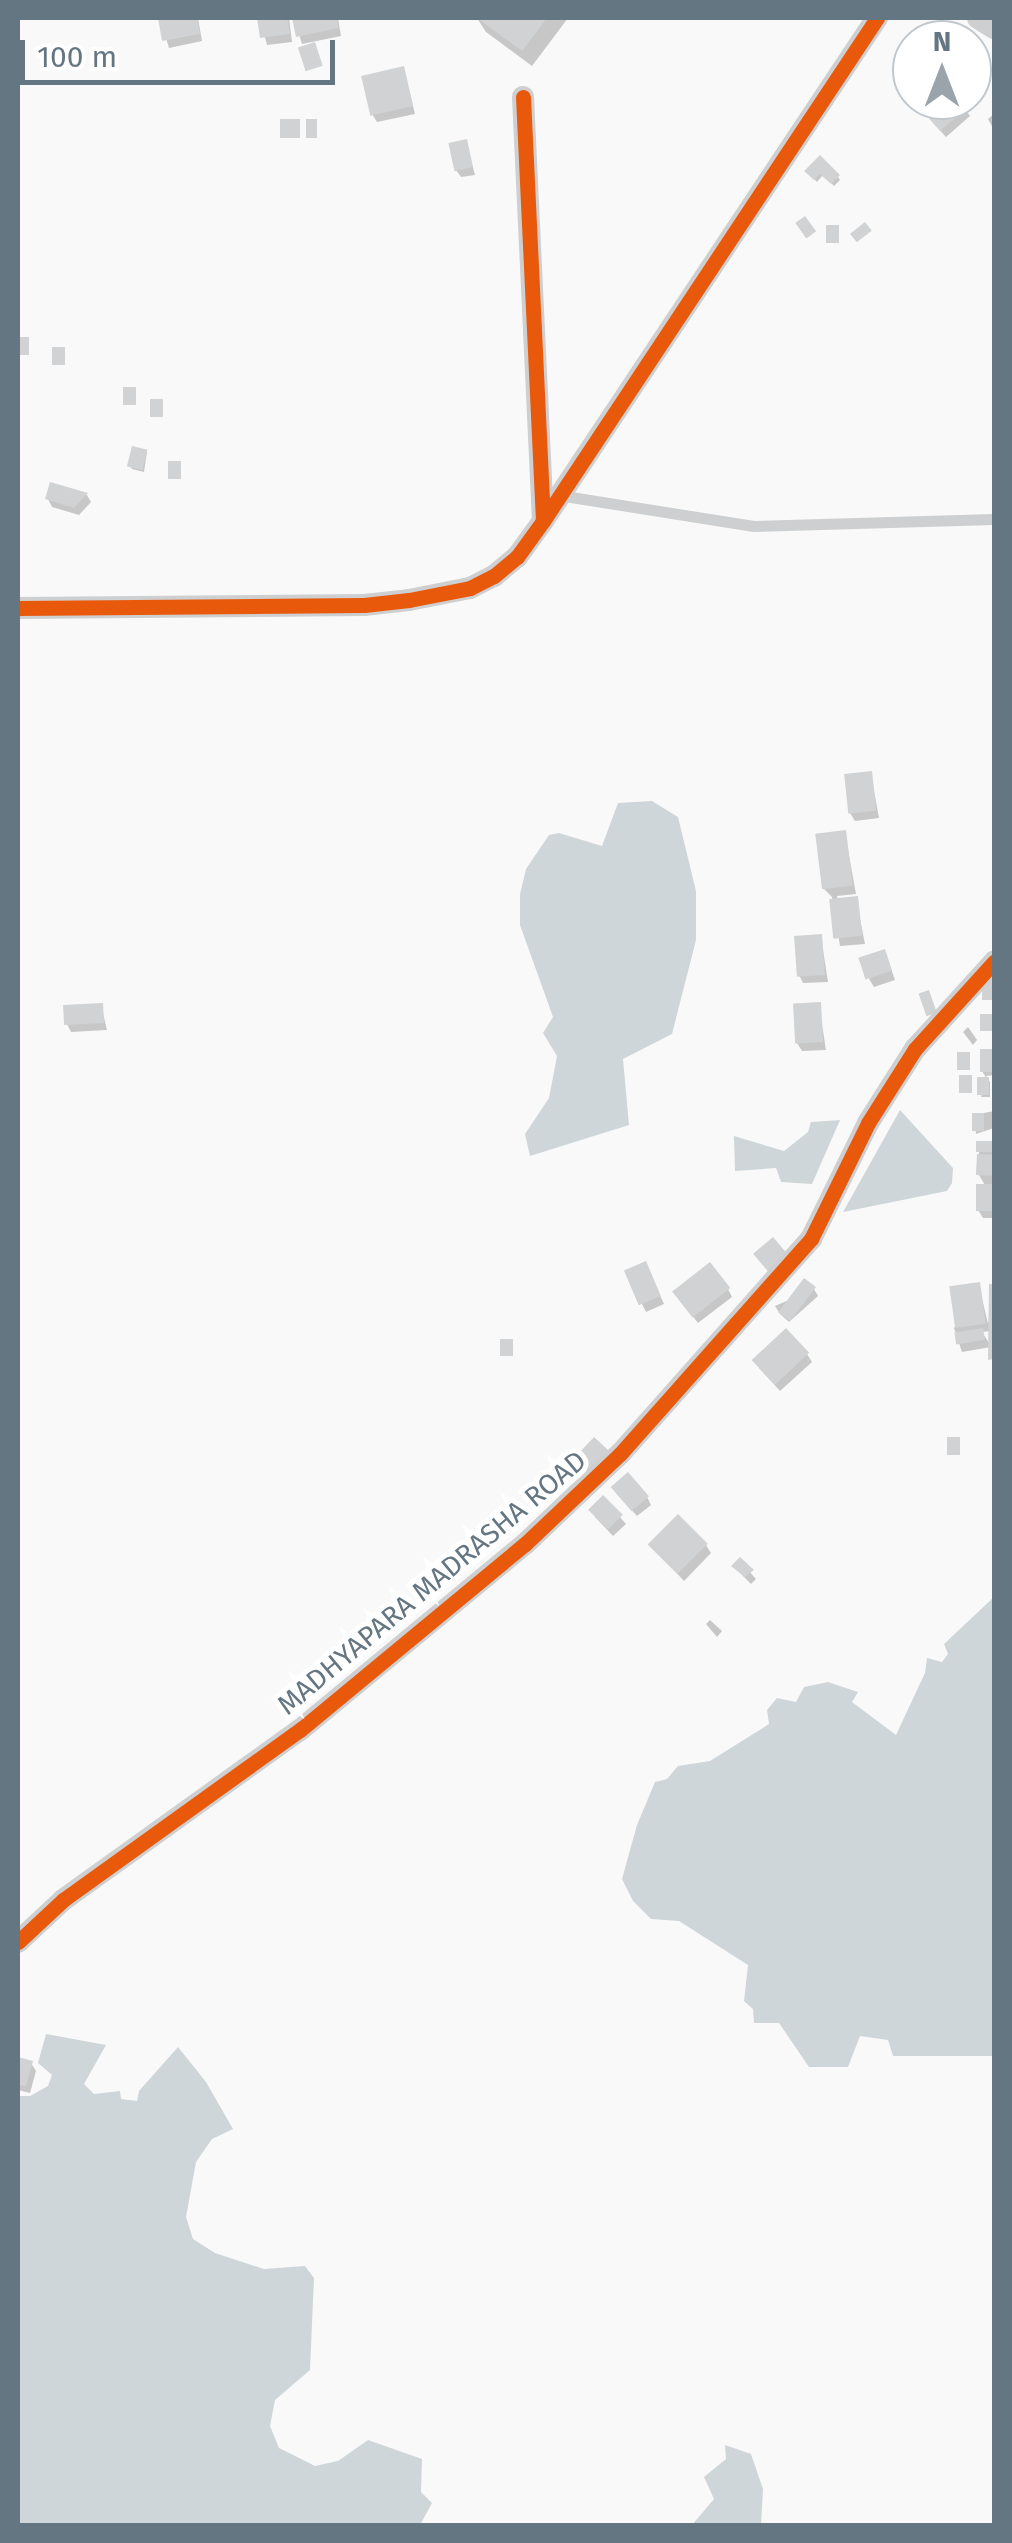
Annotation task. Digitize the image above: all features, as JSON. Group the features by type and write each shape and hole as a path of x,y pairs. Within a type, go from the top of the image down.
{"street":[{"path":"18,608 364,605 470,588 494,576 518,557 543,521 877,18"},
{"path":"978,18 994,28"},
{"path":"522,96 543,521"},
{"name":"MADHYAPARA MADRASHA ROAD","path":"18,1942 63,1900 300,1730 525,1544 620,1454 811,1239 868,1123 916,1050 994,962"}],"lane":[{"path":"558,495 754,526 994,520"}],"shaded area":[{"path":"652,801 678,817 696,891 696,940 672,1034 623,1059 629,1125 530,1156 525,1134 549,1098 557,1056 543,1033 553,1017 520,925 520,894 526,869 549,835 559,833 602,846 618,803"},
{"path":"900,1110 953,1168 952,1183 947,1191 843,1212"},
{"path":"840,1120 812,1184 781,1182 776,1168 735,1171 734,1136 784,1151 808,1132 811,1122"},
{"path":"994,1597 994,2056 893,2056 888,2040 860,2036 848,2067 809,2067 779,2023 754,2023 753,2009 744,2001 748,1965 679,1921 651,1919 633,1901 622,1879 637,1825 655,1782 667,1779 678,1766 710,1761 769,1724 767,1710 777,1698 796,1702 804,1687 828,1682 858,1692 852,1702 896,1735 925,1673 927,1658 942,1662 948,1654 944,1644"},
{"path":"46,2034 106,2045 84,2084 94,2094 120,2091 121,2099 137,2101 139,2091 178,2047 206,2082 233,2129 212,2139 196,2162 186,2217 193,2239 215,2253 264,2269 305,2266 314,2278 310,2370 275,2400 270,2426 279,2448 315,2466 338,2461 368,2440 422,2459 421,2492 432,2503 420,2525 18,2525 18,2096 30,2096 48,2086 52,2075 38,2063"},
{"path":"725,2445 751,2454 763,2489 761,2525 692,2525 714,2499 704,2477 726,2459"}],"building":[{"path":"158,18 197,18 200,34 162,41"},
{"path":"257,18 287,18 290,34 260,38"},
{"path":"292,18 337,18 339,28 296,37"},
{"path":"477,18 547,18 522,51"},
{"path":"315,42 323,66 306,71 298,48"},
{"path":"404,66 413,106 370,116 361,76"},
{"path":"280,119 300,119 300,138 280,138"},
{"path":"306,119 317,119 317,138 306,138"},
{"path":"930,120 953,120 940,131"},
{"path":"467,139 473,167 454,171 448,143"},
{"path":"820,155 840,175 831,184 820,174 814,180 804,171"},
{"path":"805,216 816,231 806,238 795,223"},
{"path":"865,222 872,231 857,242 850,234"},
{"path":"826,225 839,225 839,243 826,243"},
{"path":"18,337 29,337 29,355 18,355"},
{"path":"52,347 65,347 65,365 52,365"},
{"path":"123,387 136,387 136,405 123,405"},
{"path":"150,399 163,399 163,417 150,417"},
{"path":"132,446 148,450 142,470 127,466"},
{"path":"168,461 181,461 181,479 168,479"},
{"path":"50,482 88,493 74,508 45,499"},
{"path":"872,771 876,811 848,814 844,774"},
{"path":"846,830 853,886 822,889 815,834"},
{"path":"858,896 862,936 833,939 829,899"},
{"path":"822,934 825,975 797,977 794,936"},
{"path":"885,949 892,971 865,980 858,958"},
{"path":"982,978 994,978 994,1000 982,1000"},
{"path":"929,990 937,1013 926,1016 919,994"},
{"path":"821,1002 823,1042 795,1043 793,1003"},
{"path":"103,1003 104,1023 64,1025 63,1005"},
{"path":"980,1014 994,1014 994,1031 980,1031"},
{"path":"980,1049 994,1049 994,1072 980,1072"},
{"path":"957,1052 970,1052 970,1070 957,1070"},
{"path":"959,1075 972,1075 972,1093 959,1093"},
{"path":"977,1077 989,1077 989,1095 977,1095"},
{"path":"972,1113 984,1113 984,1131 972,1131"},
{"path":"976,1141 994,1141 994,1152 976,1152"},
{"path":"977,1154 994,1155 993,1176 976,1175"},
{"path":"976,1184 994,1184 994,1211 976,1211"},
{"path":"773,1237 788,1255 768,1271 753,1254"},
{"path":"646,1261 661,1296 639,1305 624,1270"},
{"path":"710,1262 730,1288 692,1318 672,1292"},
{"path":"804,1278 816,1287 790,1321 778,1312"},
{"path":"980,1282 986,1324 955,1328 949,1286"},
{"path":"989,1284 994,1284 994,1359 988,1360"},
{"path":"786,1328 809,1353 775,1385 752,1360"},
{"path":"983,1328 985,1340 956,1344 954,1333"},
{"path":"500,1339 513,1339 513,1356 500,1356"},
{"path":"594,1437 609,1451 583,1479 568,1465"},
{"path":"947,1437 960,1437 960,1455 947,1455"},
{"path":"628,1472 649,1496 632,1511 611,1487"},
{"path":"603,1495 623,1515 608,1530 588,1510"},
{"path":"678,1514 708,1544 677,1574 648,1544"},
{"path":"740,1557 754,1570 745,1577 731,1566"},
{"path":"18,2057 33,2061 26,2086 18,2085"}],"cycle path":[{"path":"523,97 543,521 877,18"},
{"path":"18,608 364,605 409,600 470,588 494,576 517,557 543,521"},
{"path":"18,1942 63,1900 300,1730 525,1544 620,1454 811,1239 868,1123 915,1049 994,962"}]}
